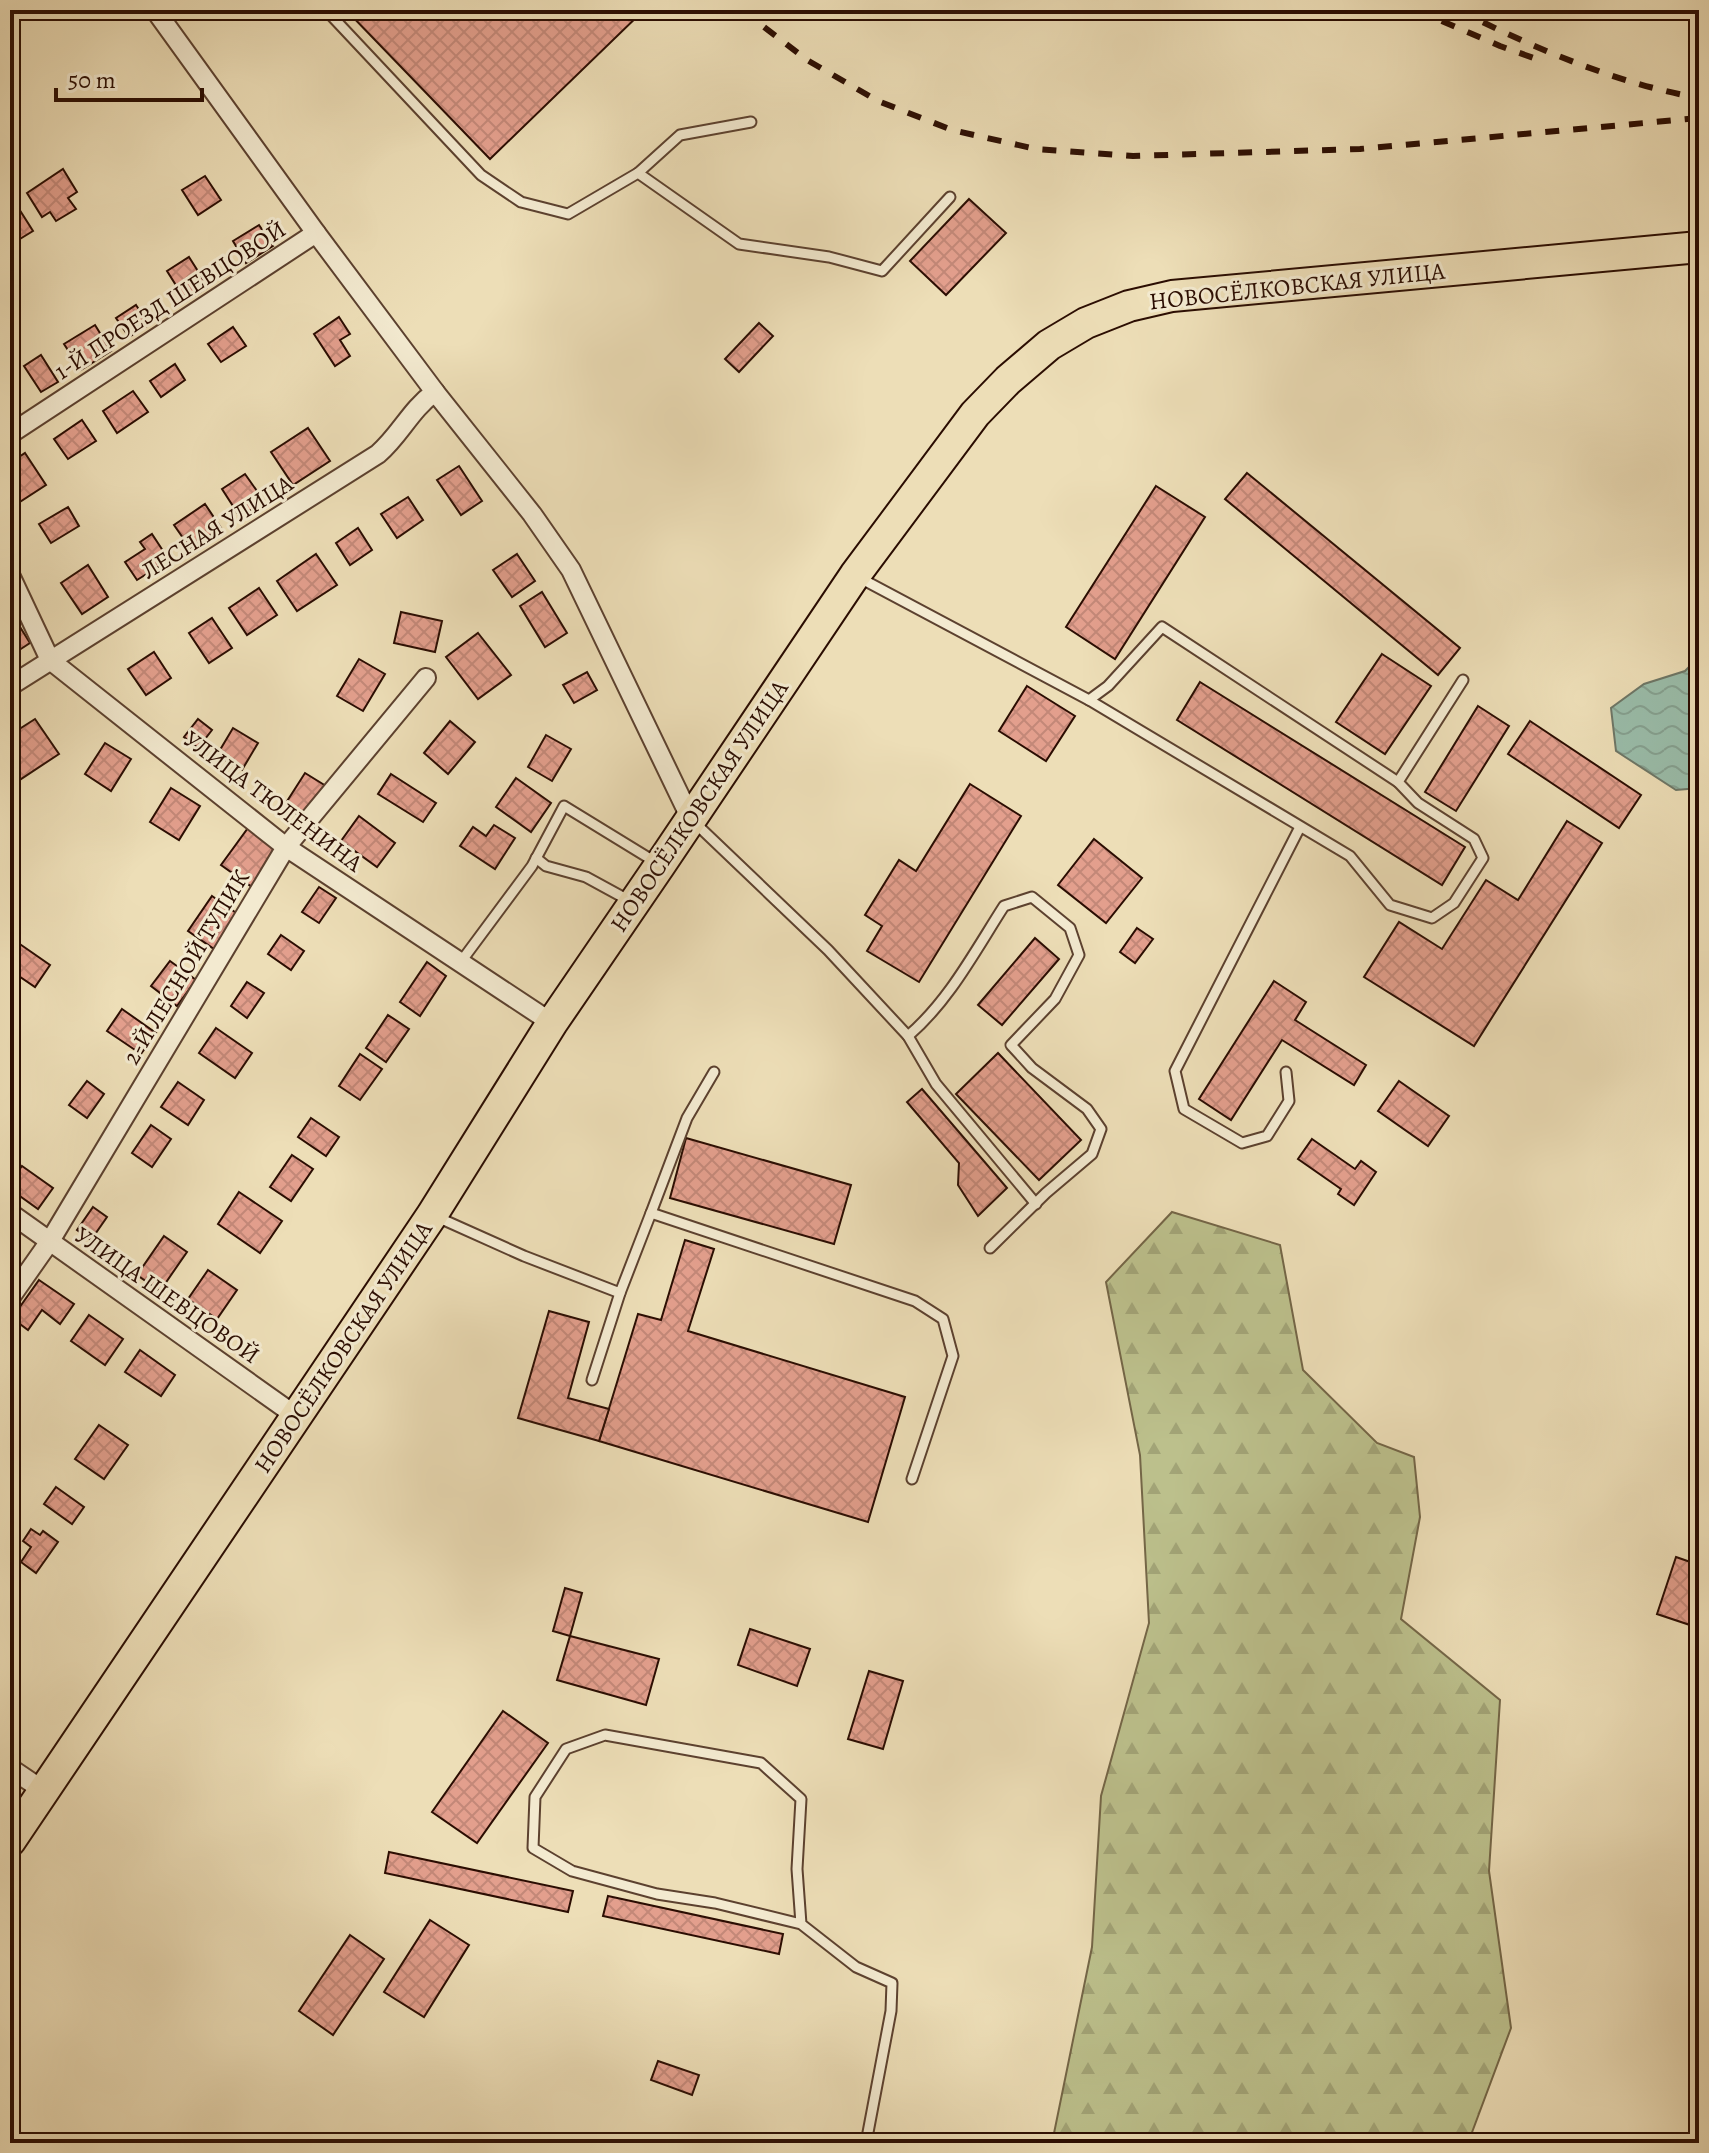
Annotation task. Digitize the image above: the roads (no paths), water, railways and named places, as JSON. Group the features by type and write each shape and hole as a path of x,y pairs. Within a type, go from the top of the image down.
{"main road":[{"name":"НОВОСЁЛКОВСКАЯ УЛИЦА","path":"10,1841 432,1215 552,1023 855,575 975,414 1008,380 1049,345 1086,323 1114,311 1172,296 1699,247"}],"street":[{"path":"155,10 316,233 435,392 532,514 571,570 691,819"},
{"name":"1-Й ПРОЕЗД ШЕВЦОВОЙ","path":"10,434 316,233"},
{"name":"ЛЕСНАЯ УЛИЦА","path":"10,686 378,454 397,438 417,405 435,392"},
{"name":"УЛИЦА ТЮЛЕНИНА","path":"10,575 50,660 286,847 552,1023"},
{"name":"2-Й ЛЕСНОЙ ТУПИК","path":"10,1298 50,1241 286,847 426,678"},
{"name":"УЛИЦА ШЕВЦОВОЙ","path":"10,1213 296,1416"},
{"path":"10,1768 44,1791"}],"lane":[{"path":"326,10 481,175 521,202 568,214 638,173 680,135 751,122"},
{"path":"638,173 739,244 829,257 882,271 950,197"},
{"path":"855,575 1089,700 1350,856 1390,905 1432,918 1454,903 1483,858 1474,839 1418,803 1398,782 1162,627 1108,686 1089,700"},
{"path":"1398,782 1463,680"},
{"path":"460,963 536,858 564,806 660,865"},
{"path":"691,819 828,950 908,1036 936,1084 1036,1204"},
{"path":"1286,1072 1289,1101 1267,1136 1242,1143 1184,1109 1175,1071 1300,827"},
{"path":"536,858 546,866 586,877 634,903"},
{"path":"908,1036 923,1023 951,988 1004,906 1032,897 1070,928 1079,955 1055,999 1011,1045 1032,1068 1087,1109 1101,1129 1092,1154 990,1248"},
{"path":"592,1380 620,1293 687,1118 714,1072"},
{"path":"651,1213 915,1301 943,1319 953,1356 912,1479"},
{"path":"432,1215 524,1256 620,1293"},
{"path":"801,1924 797,1869 801,1799 761,1763 605,1735 566,1749 535,1797 533,1848 572,1871 657,1894 715,1903 801,1924 856,1967 892,1983 891,2011 866,2143"}],"water":[{"path":"1699,657 1699,788 1676,790 1616,751 1611,708 1644,684 1685,671"}],"railway":[{"path":"742,10 807,60 878,101 952,130 1036,149 1133,156 1360,149 1699,118"},
{"path":"1416,10 1542,61"},
{"path":"1458,10 1516,38 1606,74 1699,98"}]}
